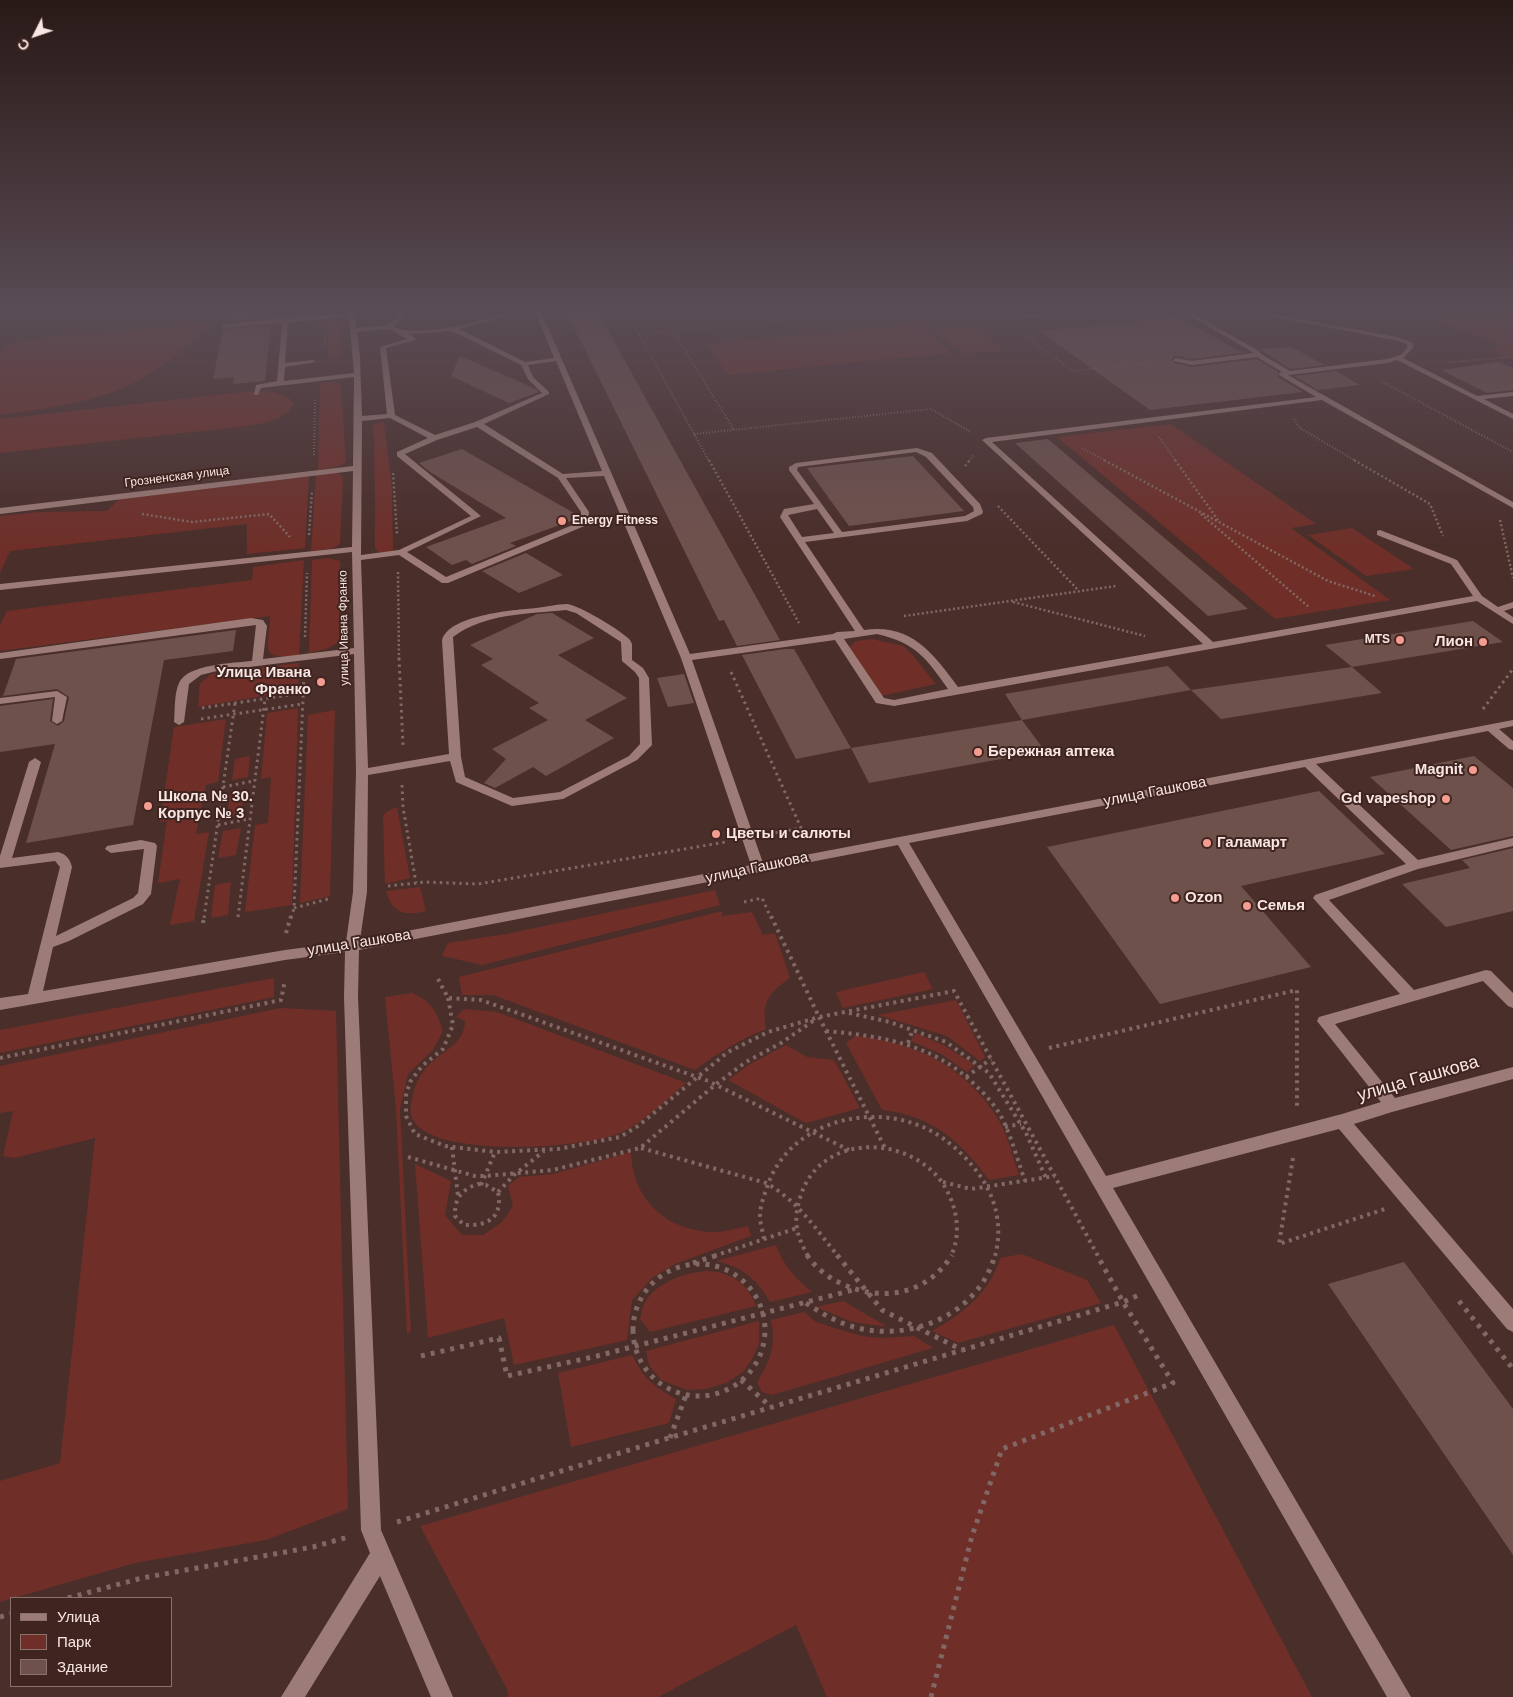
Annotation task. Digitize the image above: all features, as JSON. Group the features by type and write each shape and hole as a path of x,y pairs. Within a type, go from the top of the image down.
{"street":[{"path":"256,394 257,388"},
{"name":"улица Ивана Франко","path":"357,388 356,553 362,772 360,892 352,946 351,997 371,1530"},
{"path":"388,388 392,416"},
{"path":"0,587 307,555 399,552 477,516 400,454 434,438 478,424 547,393 542,388"},
{"path":"570,388 686,658 758,868"},
{"path":"1307,388 1513,505"},
{"path":"1457,388 1513,417"},
{"path":"1476,398 1513,394"},
{"path":"986,440 1322,398"},
{"path":"358,419 392,416 434,438"},
{"path":"399,552 445,581 584,523 585,512 561,476 478,424"},
{"path":"986,440 1211,646"},
{"path":"799,540 840,535 967,518 979,512 977,506 929,455 917,450 796,465 793,467 793,470 840,535"},
{"name":"Грозненская улица","path":"0,511 358,468"},
{"path":"561,476 607,473"},
{"path":"820,506 792,510 784,514 860,632"},
{"path":"1380,533 1454,562 1479,598 1513,621"},
{"path":"837,636 880,701 894,702 1479,598"},
{"path":"1496,610 1513,605"},
{"path":"568,607 579,611 625,640 628,644 627,661 639,670 644,678 646,745 633,758 563,795 512,802 460,779 454,757 447,641 448,636 452,632 489,616 568,607"},
{"path":"0,656 257,621 262,626 256,663"},
{"path":"686,658 860,632 878,631 919,644 956,692"},
{"path":"179,717 184,682 187,677 204,670 358,650"},
{"path":"0,701 57,694 62,697 63,702 58,721"},
{"name":"улица Гашкова","path":"0,1004 285,955 352,946 1513,723"},
{"path":"1491,728 1513,747"},
{"path":"362,772 454,757"},
{"path":"34,998 66,867 64,861 58,856 2,863 35,762"},
{"path":"1307,762 1415,864"},
{"path":"902,841 1400,1697"},
{"path":"1410,995 1320,898 1415,864 1513,842"},
{"path":"47,944 72,934 138,900 144,894 151,846 141,844 111,849"},
{"path":"1392,1105 1324,1021 1410,995 1486,975 1513,1002"},
{"name":"улица Гашкова","path":"1102,1184 1342,1121 1392,1105 1513,1073"},
{"path":"1342,1121 1513,1323"},
{"path":"371,1530 442,1697"},
{"path":"292,1697 382,1553"}],"path":[{"path":"286,934 294,908 305,657 307,555 313,473 316,388"},
{"path":"669,388 808,640"},
{"path":"708,388 734,430"},
{"path":"1394,388 1513,452"},
{"path":"1283,403 1300,428 1430,504 1454,562"},
{"path":"694,434 931,409 986,440 962,469"},
{"path":"1147,420 1219,522"},
{"path":"1053,432 1328,581 1416,610"},
{"path":"392,470 399,552 398,643 404,736 402,807 416,883"},
{"path":"1494,494 1513,578"},
{"path":"996,505 1079,591"},
{"path":"1194,509 1330,625"},
{"path":"134,513 192,522 269,514 307,555"},
{"path":"903,616 1141,582"},
{"path":"1010,601 1145,636"},
{"path":"723,653 814,857"},
{"path":"1480,714 1513,669"},
{"path":"179,717 235,703 303,693"},
{"path":"238,917 262,710 265,698"},
{"path":"203,923 235,703"},
{"path":"179,717 233,714 302,704"},
{"path":"223,787 254,782"},
{"path":"218,824 249,819"},
{"path":"388,886 416,883 478,884 801,828"},
{"path":"744,902 762,898 818,1017 885,1149"},
{"path":"294,908 328,899"},
{"path":"0,1058 282,1000 285,980"},
{"path":"438,980 448,998 453,1025 443,1049 422,1066 410,1082 406,1095 406,1116 415,1134 445,1146 495,1152 558,1149 620,1137 638,1126 728,1052 768,1032 818,1017 954,991 1024,1124 1123,1302 1173,1383 1002,1449 972,1536 932,1697"},
{"path":"1048,1048 1297,990 1297,1133 1279,1244 1386,1209"},
{"path":"448,998 481,1000 697,1077 849,1150"},
{"path":"846,1012 912,1029 946,1042 981,1066 1024,1124 1046,1178"},
{"path":"408,1157 476,1176 485,1176 553,1170 640,1148 715,1085 746,1062 782,1043 818,1017"},
{"path":"908,1043 912,1029"},
{"path":"826,1032 875,1035 908,1043 939,1055 974,1083 1000,1114 1025,1181"},
{"path":"966,1076 991,1059"},
{"path":"764,1239 760,1218 766,1183 783,1153 809,1132 843,1119 879,1116 915,1124 949,1142 976,1168 993,1200 999,1227 996,1254 986,1280 968,1303 943,1320 917,1329 883,1332 850,1327 820,1314 806,1303"},
{"path":"1005,1127 1024,1124"},
{"path":"452,1147 458,1196"},
{"path":"875,1147 885,1149 900,1152 924,1164 943,1182 955,1205 959,1230 954,1253 940,1274 918,1288 892,1296 853,1290 838,1284 816,1267 801,1245 795,1221 797,1197 808,1176 826,1159 849,1150 875,1147"},
{"path":"640,1148 766,1183 784,1193 796,1204 882,1310 917,1329 963,1350"},
{"path":"498,1192 514,1174 545,1150"},
{"path":"481,1185 495,1152"},
{"path":"943,1182 971,1189 1054,1176"},
{"path":"481,1185 493,1188 498,1192 500,1204 498,1211 487,1222 479,1226 464,1225 455,1216 454,1202 458,1196 471,1186 481,1185"},
{"path":"675,1269 694,1264 713,1264 731,1270 747,1281 758,1296 765,1313 766,1336 760,1358 740,1380 726,1390 703,1396 679,1394 658,1384 642,1367 633,1347 632,1327 636,1309 645,1292 659,1278 675,1269 797,1228"},
{"path":"72,1597 142,1578 313,1548 670,1438 1123,1302 1161,1285"},
{"path":"421,1356 499,1338 507,1376 633,1347 853,1290"},
{"path":"740,1380 771,1408"},
{"path":"670,1438 686,1394"}],"green space":[{"path":"0,388 122,388 108,394 72,403 0,415"},
{"path":"320,388 341,388 346,462 340,466 318,470"},
{"path":"271,391 288,397 294,404 284,415 262,423 0,453 0,419 243,392"},
{"path":"384,421 392,488 393,552 378,552 375,548 375,504 378,504 375,503 374,442 376,441 374,440 373,425"},
{"path":"1171,424 1316,524 1291,528 1390,600 1275,619 1057,437"},
{"path":"338,473 343,477 340,544 331,549 311,551 316,474"},
{"path":"309,475 305,548 247,554 247,524 10,551 0,573 0,516 40,512 107,511 119,499"},
{"path":"1352,528 1414,569 1366,576 1308,535"},
{"path":"328,558 340,561 339,642 326,649 309,653 312,560"},
{"path":"304,560 299,655 276,656 268,649 270,616 0,651 0,625 7,611 252,580 253,567"},
{"path":"872,639 903,646 936,684 881,696 849,647 856,641"},
{"path":"299,663 298,690 198,707 200,684 211,674"},
{"path":"298,708 292,905 245,912 255,825 268,823 271,777 261,779 267,713"},
{"path":"335,710 330,896 300,903 308,715"},
{"path":"226,719 218,782 206,785 196,834 209,832 194,921 170,925 180,879 158,883 167,821 160,822 174,727"},
{"path":"250,756 248,777 232,780 235,759"},
{"path":"244,791 241,815 227,817 230,794"},
{"path":"397,807 410,878 385,884 383,815"},
{"path":"241,828 236,855 218,858 223,831"},
{"path":"231,882 228,915 211,918 215,885"},
{"path":"420,887 426,911 418,913 400,912 392,905 386,891"},
{"path":"715,890 720,905 482,965 442,956 448,943 506,934"},
{"path":"722,911 722,916 752,912 763,935 775,933 790,978 777,988 768,999 765,1011 766,1029 729,1047 695,1070 493,995 462,995 459,977"},
{"path":"924,972 933,989 843,1008 836,992"},
{"path":"274,978 274,997 0,1053 0,1030"},
{"path":"412,993 429,1004 438,1018 443,1031 433,1050 408,1074 400,1109 411,1331 407,1334 396,1110 385,997"},
{"path":"956,1000 985,1057 980,1061 947,1036 878,1015"},
{"path":"281,1008 336,1011 348,1509 266,1540 135,1563 17,1597 10,1597 10,1599 0,1602 0,1481 60,1463 95,1138 14,1158 3,1156 13,1111 0,1113 0,1066"},
{"path":"464,1009 497,1012 686,1083 638,1123 620,1133 602,1139 542,1146 507,1147 473,1145 444,1139 422,1129 411,1115 411,1103 416,1085 425,1069 456,1043 461,1036 465,1021 456,1017"},
{"path":"916,1033 945,1046 975,1065 967,1072 941,1054 911,1041"},
{"path":"855,1036 876,1039 916,1050 934,1058 967,1082 982,1097 999,1121 1006,1135 1019,1175 989,1180 967,1153 943,1132 916,1118 882,1110 846,1043"},
{"path":"786,1045 807,1057 834,1060 860,1108 806,1123 728,1080 750,1064"},
{"path":"631,1152 633,1170 638,1185 656,1211 683,1227 700,1231 717,1232 748,1226 751,1236 675,1264 653,1277 632,1300 627,1340 514,1365 504,1318 428,1338 415,1164 451,1181 445,1215 462,1235 483,1235 502,1222 513,1206 508,1186 519,1177 553,1174"},
{"path":"776,1245 782,1259 791,1271 812,1292 770,1302 760,1287 748,1275 733,1266 716,1261"},
{"path":"1022,1254 1087,1280 1101,1303 958,1343 932,1331 964,1310 974,1301 989,1282 1000,1258"},
{"path":"708,1271 724,1274 738,1281 748,1291 756,1306 650,1332 640,1319 643,1306 649,1296 664,1284 681,1276"},
{"path":"843,1301 888,1327 852,1322 816,1307"},
{"path":"804,1312 816,1322 862,1336 881,1338 914,1336 933,1348 772,1395 762,1392 757,1382 766,1367 771,1352 773,1338 771,1320"},
{"path":"759,1321 759,1344 752,1359 743,1372 726,1383 706,1389 687,1390 661,1380 649,1365 646,1351"},
{"path":"1114,1325 1312,1697 827,1697 796,1625 658,1697 508,1697 508,1691 420,1526"},
{"path":"632,1355 650,1381 676,1399 669,1423 571,1447 558,1373"}],"building":[{"path":"477,388 534,388 539,392 509,403"},
{"path":"604,388 640,388 780,640 737,646 724,620 719,621"},
{"path":"1119,388 1297,388 1303,392 1150,410"},
{"path":"1315,388 1333,388 1318,390"},
{"path":"1477,388 1513,388 1513,390 1487,393"},
{"path":"1048,439 1248,609 1208,616 1015,443"},
{"path":"462,449 579,516 579,518 510,543 516,546 472,564 466,560 452,565 426,547 506,518 430,472 419,463"},
{"path":"913,456 964,511 849,526 807,468"},
{"path":"526,553 563,575 519,593 482,571"},
{"path":"552,613 594,638 558,655 627,698 585,720 614,738 546,776 533,767 495,788 484,783 506,759 492,749 548,720 529,708 539,703 481,665 493,659 470,645 537,614"},
{"path":"1473,621 1503,642 1352,667 1325,645"},
{"path":"236,630 233,651 164,660 133,825 26,843 55,744 0,752 0,706 53,699 50,721 58,726 64,721 69,697 57,689 3,696 16,659"},
{"path":"794,649 851,748 796,759 742,655"},
{"path":"1168,666 1191,690 1022,720 1005,694"},
{"path":"1352,667 1382,693 1221,719 1191,690"},
{"path":"684,674 694,703 668,707 657,678"},
{"path":"1022,720 1045,751 869,783 851,748"},
{"path":"1474,756 1513,788 1513,836 1451,850 1370,777"},
{"path":"1319,791 1385,854 1241,886 1311,967 1160,1004 1047,847"},
{"path":"1513,848 1513,911 1446,927 1402,884 1470,868 1462,860"},
{"path":"1404,1262 1513,1409 1513,1555 1328,1284"}],"place":[{"name":"Energy Fitness","path":"562,521"},
{"name":"MTS","path":"1400,640"},
{"name":"Лион","path":"1483,642"},
{"name":"Улица Ивана Франко","path":"321,682"},
{"name":"Бережная аптека","path":"978,752"},
{"name":"Magnit","path":"1473,770"},
{"name":"Gd vapeshop","path":"1446,799"},
{"name":"Школа № 30. Корпус № 3","path":"148,806"},
{"name":"Цветы и салюты","path":"716,834"},
{"name":"Галамарт","path":"1207,843"},
{"name":"Ozon","path":"1175,898"},
{"name":"Семья","path":"1247,906"}]}
